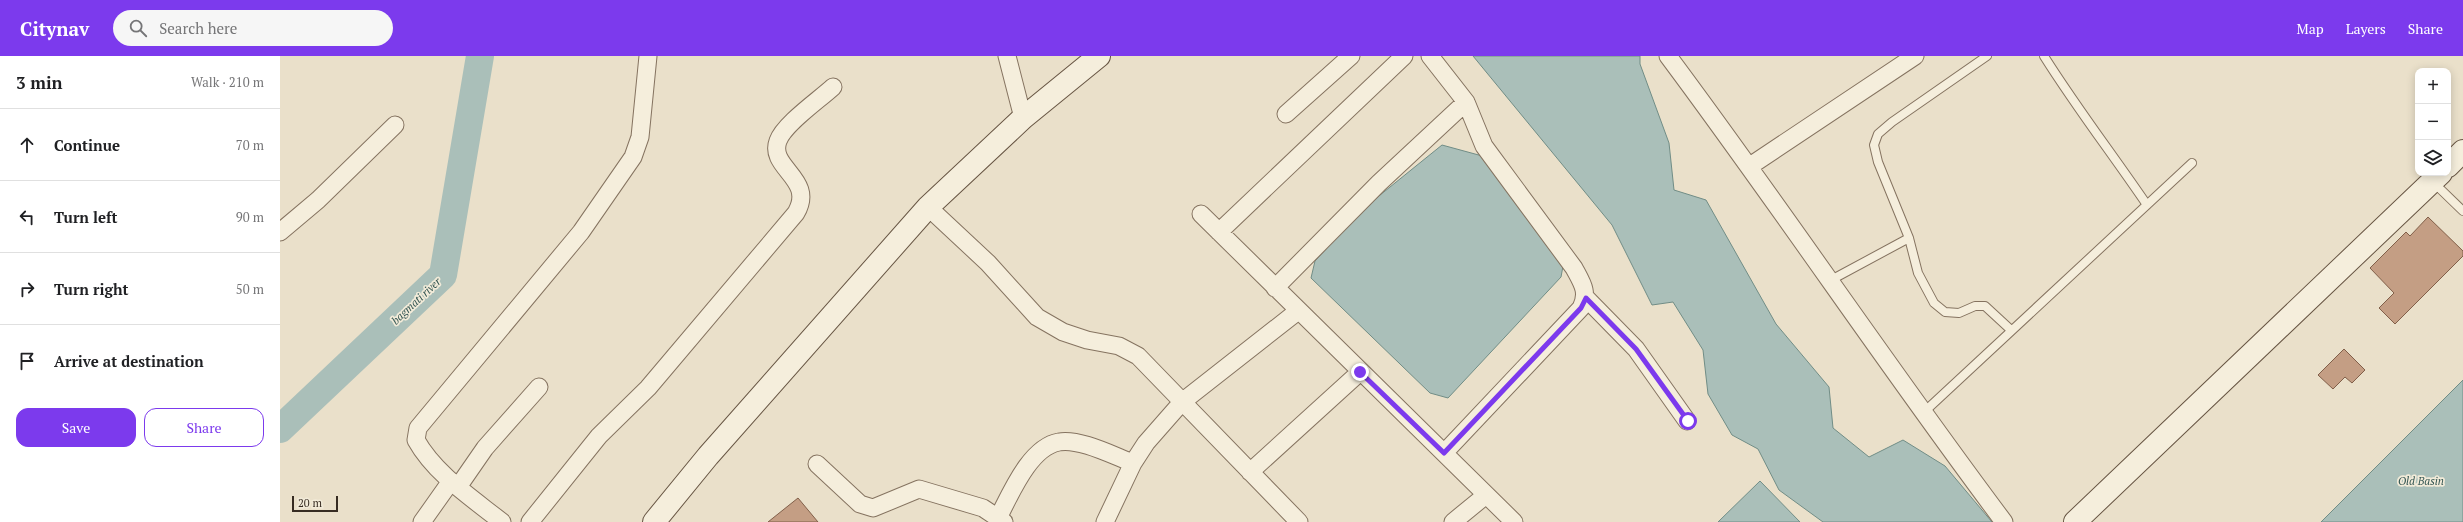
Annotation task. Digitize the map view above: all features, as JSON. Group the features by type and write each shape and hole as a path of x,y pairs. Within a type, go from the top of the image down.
{"street":[{"path":"502,522 455,484 422,452 416,440 418,428 581,232 633,157 640,137 648,56"},
{"path":"1007,56 1023,118"},
{"path":"654,522 713,450 928,207 1023,118 1099,56"},
{"path":"1286,114 1351,56"},
{"path":"1219,232 1404,56"},
{"path":"1430,56 1466,102 1484,146 1574,268 1584,288 1586,298 1636,349 1688,421"},
{"path":"1668,56 1832,280 1922,413 2004,522"},
{"path":"1750,166 1915,56"},
{"path":"530,522 599,436 648,388 796,213 802,203 802,193 797,182 777,154 778,141 786,129 833,87"},
{"path":"1275,288 1379,183 1466,102"},
{"path":"280,232 318,200 395,125"},
{"path":"2451,163 2463,151"},
{"path":"2075,522 2437,177"},
{"path":"928,207 988,263 1037,317 1063,332 1087,340 1119,346 1138,356 1299,522"},
{"path":"1201,214 1514,522"},
{"path":"1444,453 1581,308 1586,298"},
{"path":"1105,522 1133,463 1146,443 1182,402 1298,311"},
{"path":"1250,472 1360,372"},
{"path":"422,522 539,387"},
{"path":"817,464 860,504 873,508 919,489 933,491 983,508 1002,519 1026,467 1046,448 1059,442 1088,446 1133,463"},
{"path":"1453,522 1486,495"}],"lane":[{"path":"1987,56 1878,134 1874,145 1878,162 1909,238 1918,272 1934,303 1945,312 1959,313 1975,306 1985,306 2011,330"},
{"path":"2044,56 2088,123 2147,205"},
{"path":"1922,413 2192,163"},
{"path":"2437,177 2463,210"},
{"path":"1832,280 1909,238"}],"water":[{"path":"1473,56 1640,56 1640,64 1669,143 1674,190 1706,200 1776,324 1829,387 1833,428 1869,457 1903,440 1945,466 1992,522 1823,522 1779,490 1758,449 1732,435 1708,394 1703,350 1673,302 1652,305 1612,225"},
{"path":"1442,145 1486,157 1563,266 1561,277 1448,398 1430,393 1311,278 1315,261 1364,208"},
{"name":"Old Basin","path":"2463,380 2463,522 2321,522"},
{"path":"1760,481 1800,522 1718,522"}],"building":[{"path":"2428,217 2463,251 2463,256 2395,324 2379,308 2394,293 2370,268 2406,232 2410,236"},
{"path":"2344,349 2365,370 2352,383 2345,377 2333,389 2318,375"},
{"path":"798,498 818,522 768,522"}],"waterway":[{"name":"bagmati river","path":"280,429 443,275 480,56"}],"route":[{"path":"1360,372 1444,453 1581,308 1586,298 1636,349 1688,421"}]}
